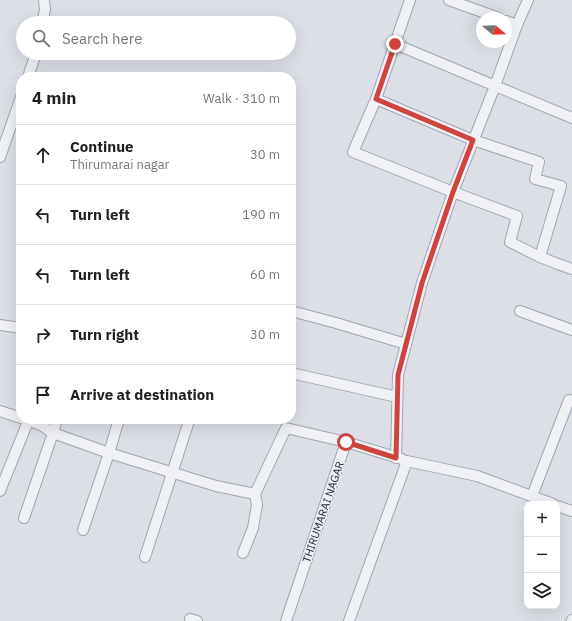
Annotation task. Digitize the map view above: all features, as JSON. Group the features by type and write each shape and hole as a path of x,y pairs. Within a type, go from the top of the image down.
{"street":[{"path":"43,16 44,0"},
{"path":"410,0 376,99 353,152 518,216 510,242 572,269"},
{"path":"449,0 482,12"},
{"path":"396,458 398,375 422,283 453,192 528,0"},
{"path":"512,23 517,25"},
{"path":"395,44 572,118"},
{"path":"30,72 34,60"},
{"path":"376,99 473,140 539,162 536,179 561,186 540,256"},
{"path":"0,157 16,111"},
{"path":"520,311 572,330"},
{"path":"296,312 406,344"},
{"path":"0,325 16,327"},
{"path":"296,374 397,397"},
{"path":"532,496 569,400 572,401"},
{"path":"0,411 16,416"},
{"path":"0,491 23,424"},
{"path":"38,424 53,433 109,452 216,486 255,494"},
{"path":"24,518 56,424"},
{"path":"84,530 117,424"},
{"path":"145,557 187,424"},
{"path":"244,553 253,528 257,504 255,494 286,428 346,442 407,461 477,476 545,501"},
{"name":"THIRUMARAI NAGAR","path":"286,621 346,442"},
{"path":"349,621 407,461"},
{"path":"560,507 572,511"}],"route":[{"path":"346,442 396,458 398,375 422,283 453,192 473,140 376,99 395,44"}]}
